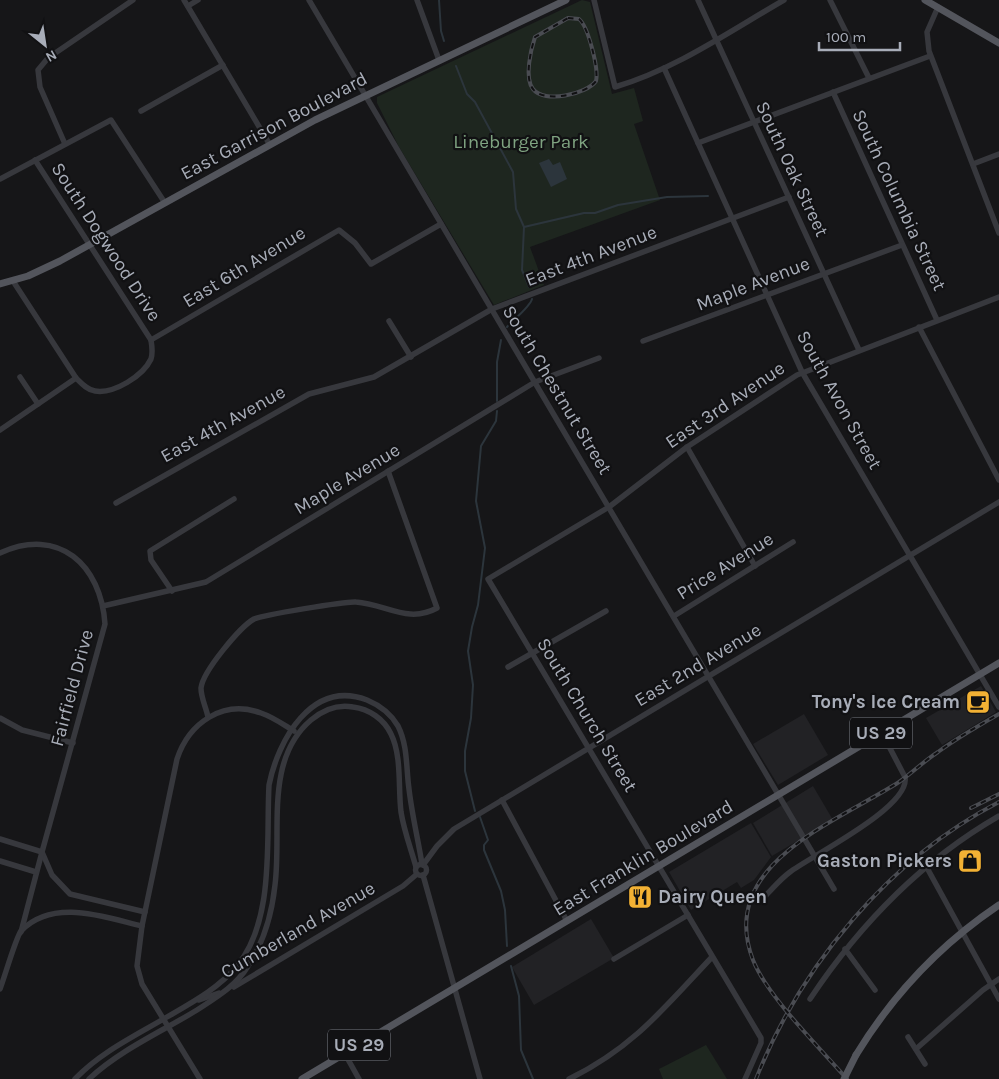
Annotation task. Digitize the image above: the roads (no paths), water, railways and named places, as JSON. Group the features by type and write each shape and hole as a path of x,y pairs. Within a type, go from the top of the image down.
{"main road":[{"name":"East Garrison Boulevard","path":"0,284 38,272 365,95 566,0"},
{"path":"925,0 999,43"},
{"name":"East Franklin Boulevard","path":"302,1079 999,663"},
{"path":"844,1079 856,1055 875,1025 907,985 962,932 999,905"}],"street":[{"path":"65,144 40,87 38,70 48,58 132,0"},
{"path":"198,0 186,3 270,145"},
{"name":"South Chestnut Street","path":"309,0 834,889"},
{"path":"417,0 439,60"},
{"path":"594,0 615,87 640,79 664,68 784,0"},
{"name":"South Oak Street","path":"698,0 859,350"},
{"name":"South Columbia Street","path":"830,0 869,78"},
{"path":"938,7 927,32 930,56 999,233"},
{"path":"698,143 930,56"},
{"path":"141,110 223,65"},
{"name":"South Avon Street","path":"664,68 802,372 999,707"},
{"name":"South Columbia Street","path":"833,92 937,320"},
{"path":"0,179 112,120 165,204"},
{"path":"973,164 999,154"},
{"name":"South Dogwood Drive","path":"35,160 151,340"},
{"name":"East 4th Avenue","path":"116,503 309,394 367,379 411,357 492,310 789,197"},
{"name":"East 6th Avenue","path":"151,340 339,230 355,242 371,264 441,224"},
{"name":"Maple Avenue","path":"643,342 902,245"},
{"path":"13,281 76,378 87,389 95,391 120,385 135,376 148,364 152,357 151,340"},
{"name":"East 3rd Avenue","path":"488,579 609,507 687,447 802,372 999,297"},
{"path":"389,321 411,357"},
{"path":"919,327 999,480"},
{"name":"Maple Avenue","path":"103,606 172,592 206,582 535,382 599,358"},
{"path":"20,377 38,404"},
{"path":"0,430 76,378"},
{"path":"687,447 755,566"},
{"path":"208,717 201,691 203,679 242,630 255,619 347,602 364,604 409,615 422,615 437,608 388,471"},
{"path":"172,592 151,560 150,551 234,499"},
{"name":"East 2nd Avenue","path":"421,865 454,829 999,502"},
{"name":"Price Avenue","path":"674,616 793,542"},
{"name":"Fairfield Drive","path":"0,553 17,546 34,544 52,546 68,551 92,576 103,606 105,624 21,932 0,990"},
{"name":"South Church Street","path":"488,579 761,1038 761,1043 745,1079"},
{"path":"508,667 606,611"},
{"path":"75,1079 98,1058 190,1004 219,984 236,968 246,954 253,938 265,888 269,785 279,752 291,730 312,707 338,696 350,696 363,699 388,713 398,726 404,740 409,792 421,865 420,874 480,1079"},
{"path":"90,1079 117,1056 169,1027 228,990 250,964 270,916 276,882 278,796 284,762 299,734 316,716 334,707 358,708 372,713 382,722 394,742 402,814 421,865 426,870 420,874"},
{"path":"200,1079 142,984 137,966 142,926 177,758 181,746 192,730 208,717 232,709 250,710 264,714 299,734"},
{"path":"0,718 22,730 72,744"},
{"path":"759,902 789,872 886,808 902,792 906,782 905,777 882,733"},
{"path":"502,800 567,921"},
{"path":"810,999 845,949 881,908 926,866 976,829 999,816"},
{"path":"0,839 42,852 52,875 62,889 70,894 145,912"},
{"path":"0,861 36,872"},
{"path":"926,866 999,999"},
{"name":"Cumberland Avenue","path":"190,1004 228,990 420,874"},
{"path":"21,932 42,917 66,912 142,926"},
{"path":"614,959 688,916"},
{"path":"845,949 875,990"},
{"path":"569,1079 604,1061 630,1042 712,957"},
{"path":"916,1049 990,984 999,979"},
{"path":"908,1037 925,1064"},
{"path":"345,1054 359,1079"}],"waterway":[{"path":"439,0 441,31 444,41"},
{"path":"456,66 467,94 475,102 513,172 516,209 524,227 522,270 529,287"},
{"path":"524,227 584,213 595,213 618,205 667,197 708,196"},
{"path":"507,327 525,310 532,299"},
{"path":"497,401 497,362 501,340"},
{"path":"475,811 465,771 465,751 471,718 473,685 468,651 478,605 485,548 476,501 481,446 496,421 497,411"},
{"path":"480,817 488,840 484,845 484,850 501,891 505,910 507,946"},
{"path":"511,966 519,996 521,1050 533,1079"}],"railway":[{"path":"568,18 579,19 586,30 596,67 596,81 591,86 575,93 565,96 546,96 538,93 530,84 530,56 535,37 568,18"},
{"path":"847,1079 795,1021 760,974 753,960 746,926 751,897 767,872 789,850 845,813 899,782 945,747 999,714"},
{"path":"971,808 999,794"},
{"path":"756,1079 775,1037 797,996 824,956 853,919 921,853 959,826 999,802"}],"place":[{"name":"Tony's Ice Cream","path":"978,702"},
{"name":"Gaston Pickers","path":"970,861"},
{"name":"Dairy Queen","path":"640,897"}],"park label":[{"name":"Lineburger Park","path":"521,142"}]}
